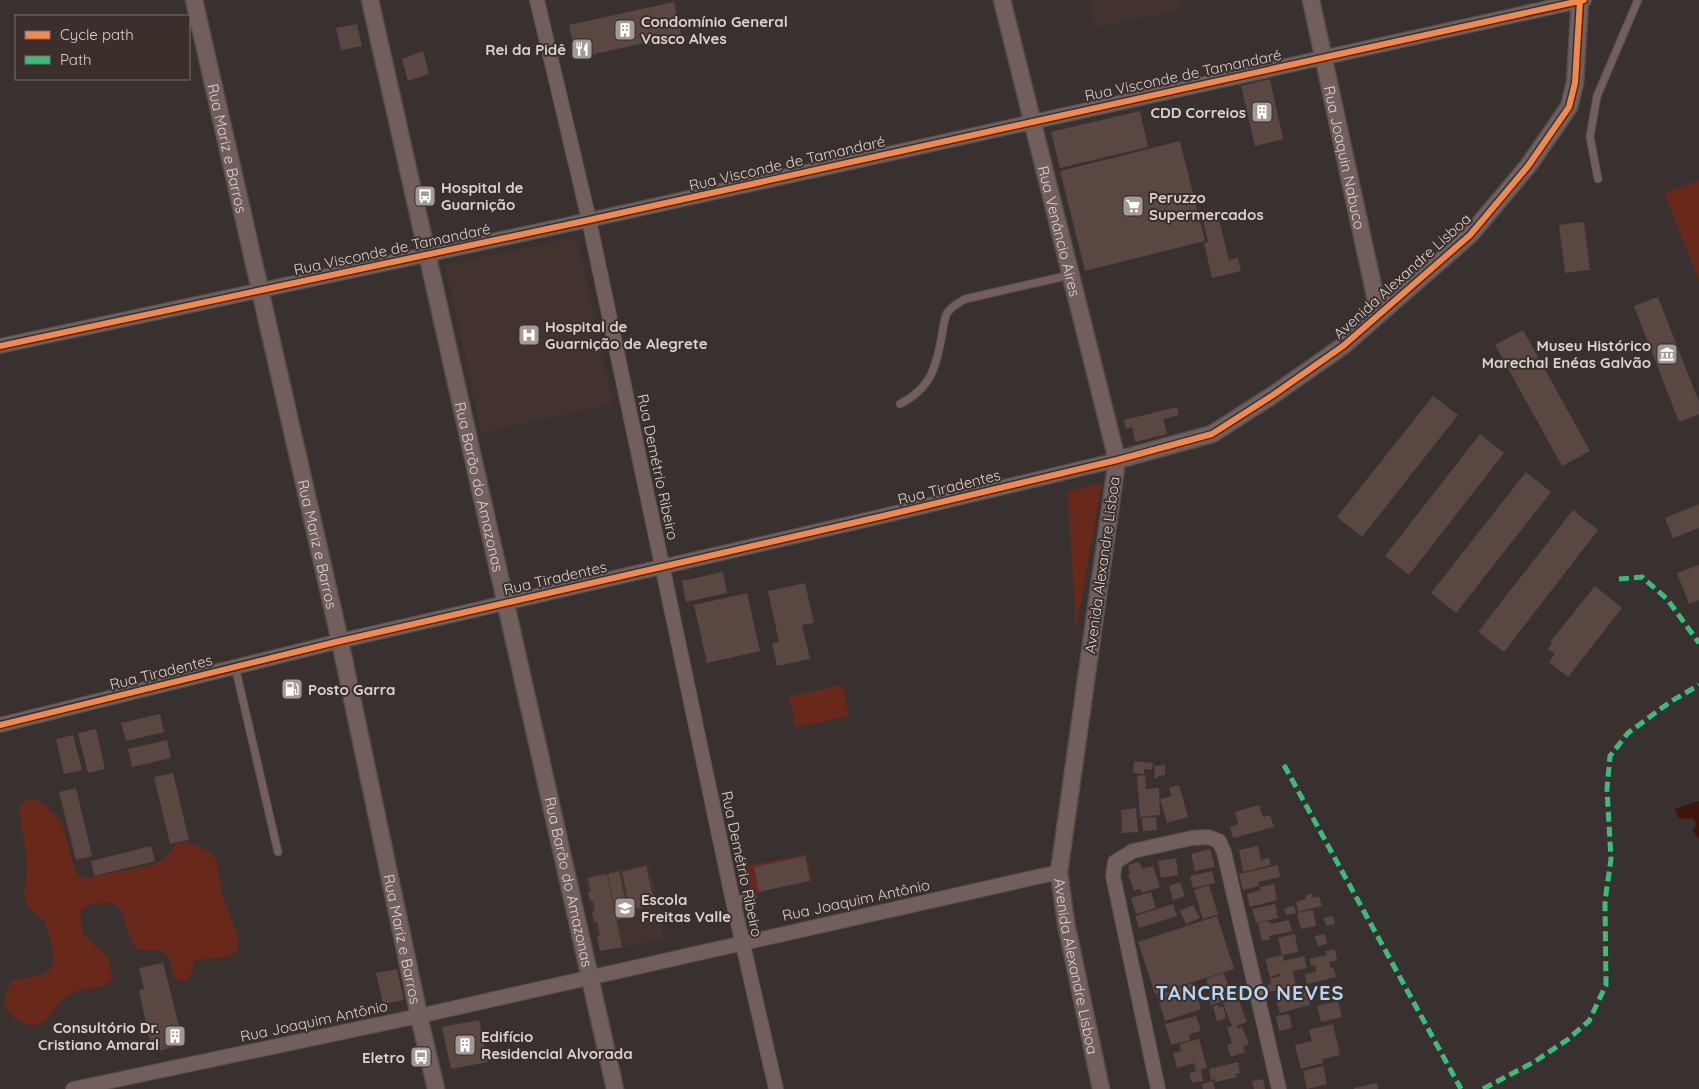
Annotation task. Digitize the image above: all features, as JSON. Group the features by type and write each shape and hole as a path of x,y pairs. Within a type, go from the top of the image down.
{"street":[{"name":"Rua Mariz e Barros","path":"194,0 340,641 436,1089"},
{"name":"Rua Barão do Amazonas","path":"370,0 615,1089"},
{"name":"Rua Demétrio Ribeiro","path":"536,0 589,220 733,901 776,1089"},
{"name":"Rua Venâncio Aires","path":"1002,0 1117,460"},
{"name":"Rua Joaquin Nabuco","path":"1311,0 1379,314"},
{"name":"Rua Visconde de Tamandaré","path":"0,346 589,220 1581,0"},
{"name":"Avenida Alexandre Lisboa","path":"1101,1089 1066,923 1059,872 1117,460 1212,434 1273,395 1343,346 1470,235 1528,166 1569,107 1575,83 1581,0"},
{"name":"Rua Tiradentes","path":"0,725 340,641 1117,460"},
{"path":"1158,1089 1112,876 1115,862 1133,851 1192,838 1208,837 1219,841 1224,852 1279,1089"},
{"name":"Rua Joaquim Antônio","path":"73,1089 419,1016 1059,872"}],"lane":[{"path":"1598,180 1590,137 1597,96 1638,0"},
{"path":"900,404 913,397 931,376 938,358 946,315 954,305 965,299 1071,275"},
{"path":"235,666 278,852"},
{"path":"733,901 752,897"}],"shaded area":[{"path":"1090,0 1180,0 1182,10 1096,28"},
{"path":"1699,180 1699,281 1664,193"},
{"name":"Hospital de Guarnição de Alegrete","path":"577,237 613,404 481,433 445,265"},
{"path":"1102,483 1076,629 1067,491"},
{"path":"842,685 849,716 795,727 789,696"},
{"path":"26,799 38,799 62,823 75,871 83,879 161,861 176,844 187,842 209,851 216,860 222,895 239,939 237,951 227,957 194,960 192,972 185,981 174,979 169,958 161,950 138,950 130,938 122,914 113,902 90,904 80,910 82,933 108,957 113,980 65,996 50,1015 38,1024 31,1025 16,1018 3,1003 11,981 44,974 52,966 54,955 45,922 28,907 24,897 27,863 19,807"},
{"path":"1699,801 1699,839 1693,831 1696,824 1694,819 1679,818 1675,810"},
{"path":"806,854 812,881 810,881 804,856 754,867 759,892 751,893 745,866"},
{"name":"Escola Freitas Valle","path":"650,864 665,939 600,952 585,877"}],"building":[{"name":"Condomínio General Vasco Alves","path":"674,2 681,35 576,58 569,25"},
{"path":"357,24 362,46 341,50 336,28"},
{"path":"423,51 429,74 408,81 402,59"},
{"name":"CDD Correios","path":"1270,79 1283,139 1255,146 1241,86"},
{"path":"1140,111 1148,147 1060,168 1051,132"},
{"name":"Peruzzo Supermercados","path":"1180,141 1205,241 1085,271 1060,171"},
{"path":"1217,212 1229,260 1238,258 1241,271 1212,278 1204,243 1208,242 1202,215"},
{"path":"1584,222 1590,270 1565,273 1559,225"},
{"name":"Museu Histórico Marechal Enéas Galvão","path":"1658,297 1699,402 1699,414 1679,422 1634,306"},
{"path":"1523,330 1590,451 1562,466 1495,345"},
{"path":"1433,396 1458,415 1362,537 1337,517"},
{"path":"1177,407 1179,415 1163,419 1167,434 1135,442 1132,427 1126,429 1124,420"},
{"path":"1480,434 1504,453 1409,575 1385,556"},
{"path":"1526,472 1551,492 1456,613 1431,593"},
{"path":"1699,504 1699,528 1673,538 1665,518"},
{"path":"1573,510 1598,530 1504,652 1478,632"},
{"path":"1699,565 1699,600 1689,604 1677,573"},
{"path":"723,572 727,593 686,602 682,581"},
{"path":"805,583 814,623 802,625 810,659 777,666 772,643 779,642 768,591"},
{"path":"1595,586 1622,608 1568,677 1549,662 1555,654 1548,649 1552,643 1550,642"},
{"path":"747,593 760,651 707,663 694,605"},
{"path":"160,714 164,732 126,741 121,723"},
{"path":"96,729 105,769 88,773 78,733"},
{"path":"73,735 82,770 64,774 56,739"},
{"path":"167,740 171,758 132,767 128,749"},
{"path":"1134,761 1153,763 1152,770 1144,769 1144,774 1133,773"},
{"path":"1165,765 1165,775 1155,778 1154,766"},
{"path":"173,773 189,840 170,844 154,777"},
{"path":"1145,775 1146,789 1159,788 1160,815 1140,817 1137,776"},
{"path":"1179,785 1188,817 1167,823 1160,799 1172,796 1169,788"},
{"path":"76,788 92,856 76,860 59,792"},
{"path":"1259,805 1263,817 1270,815 1274,827 1233,838 1230,827 1238,824 1235,812"},
{"path":"1136,808 1138,832 1122,833 1121,810"},
{"path":"1156,817 1157,830 1143,831 1142,818"},
{"path":"151,846 155,861 94,876 91,861"},
{"path":"1258,846 1261,860 1269,858 1271,865 1243,872 1239,850"},
{"path":"1210,849 1215,867 1195,871 1191,854"},
{"path":"805,856 810,881 759,892 754,867"},
{"path":"1176,858 1178,875 1161,878 1158,861"},
{"path":"1139,862 1142,869 1153,866 1160,887 1142,893 1140,889 1134,891 1128,874 1130,873 1128,865"},
{"path":"1278,865 1280,877 1258,882 1259,886 1243,890 1239,874"},
{"path":"646,866 655,905 630,910 622,872"},
{"path":"619,871 629,917 617,920 608,874"},
{"path":"1212,871 1215,883 1193,888 1190,876"},
{"path":"607,874 622,947 600,951 597,936 600,936 597,921 594,922 592,912 595,911 593,901 590,901 588,892 591,892 588,878"},
{"path":"1180,882 1185,896 1173,900 1169,886"},
{"path":"1274,884 1277,900 1250,907 1247,894 1261,890 1260,887"},
{"path":"1209,885 1218,914 1203,919 1194,890"},
{"path":"1151,892 1156,908 1136,914 1131,898"},
{"path":"1312,894 1313,898 1319,896 1322,906 1298,912 1296,902 1306,899 1305,895"},
{"path":"1173,904 1177,916 1139,928 1135,916"},
{"path":"1275,904 1278,918 1256,923 1252,909"},
{"path":"1193,905 1200,918 1186,924 1180,911"},
{"path":"1294,906 1296,913 1286,915 1284,908"},
{"path":"1313,910 1316,926 1301,929 1297,913"},
{"path":"1217,916 1234,969 1155,994 1138,942"},
{"path":"1333,916 1335,924 1326,926 1324,918"},
{"path":"1289,920 1292,931 1269,936 1270,939 1262,941 1258,923 1269,921 1270,924"},
{"path":"1295,934 1298,952 1282,955 1278,938"},
{"path":"1325,934 1327,944 1318,946 1315,936"},
{"path":"1335,949 1337,960 1329,962 1331,968 1334,968 1336,977 1307,984 1305,974 1316,972 1315,965 1311,966 1309,959 1327,955 1326,951"},
{"path":"1283,955 1284,961 1304,956 1307,968 1293,971 1296,986 1269,992 1267,985 1271,984 1270,979 1280,976 1280,974 1270,977 1265,959"},
{"path":"163,963 184,1045 152,1052 139,990 144,989 139,968"},
{"path":"397,969 404,1000 383,1004 376,973"},
{"path":"1224,973 1229,989 1211,995 1206,979"},
{"path":"1193,983 1201,1009 1165,1021 1157,995"},
{"path":"1240,987 1243,995 1211,1005 1209,998"},
{"path":"1305,987 1310,1005 1280,1013 1275,995"},
{"path":"1238,998 1247,1022 1237,1026 1238,1029 1242,1027 1249,1044 1243,1046 1245,1052 1231,1057 1227,1046 1232,1043 1227,1028 1232,1026 1223,1003"},
{"path":"1338,1001 1342,1017 1321,1022 1317,1006"},
{"path":"1218,1005 1219,1007 1223,1006 1226,1018 1217,1021 1213,1006"},
{"path":"1289,1014 1292,1028 1279,1031 1276,1016"},
{"path":"1196,1016 1201,1031 1189,1034 1190,1040 1171,1045 1165,1024"},
{"name":"Edifício Residencial Alvorada","path":"479,1020 488,1062 451,1069 442,1027"},
{"path":"1333,1024 1340,1055 1322,1059 1323,1063 1301,1069 1295,1045 1312,1041 1309,1030"},
{"path":"1199,1039 1207,1068 1196,1071 1194,1063 1177,1068 1173,1053 1181,1051 1180,1044"},
{"path":"1238,1062 1240,1073 1236,1074 1237,1077 1215,1082 1215,1079 1211,1080 1209,1069"},
{"path":"1323,1066 1327,1084 1307,1089 1303,1071"},
{"path":"1201,1070 1203,1081 1192,1083 1189,1073"},
{"path":"1263,1079 1265,1089 1254,1089 1252,1081"},
{"path":"1213,1081 1215,1089 1203,1089 1202,1084"},
{"path":"1377,1083 1378,1089 1354,1089 1354,1088"}],"marked path":[{"path":"1619,579 1642,577 1667,599 1699,643"},
{"path":"1483,1089 1534,1062 1567,1040 1589,1021 1606,985 1605,901 1611,859 1607,789 1610,756 1628,733 1670,702 1699,685"},
{"path":"1284,765 1461,1089"}],"cycle path":[{"path":"0,725 340,641 1117,460 1212,434 1273,395 1343,346 1470,235 1528,166 1569,107 1575,83 1580,0"},
{"path":"0,346 589,220 1584,0"}],"place":[{"name":"Condomínio General Vasco Alves","path":"625,30"},
{"name":"Rei da Pidê","path":"582,49"},
{"name":"CDD Correios","path":"1262,112"},
{"name":"Hospital de Guarnição","path":"425,196"},
{"name":"Peruzzo Supermercados","path":"1133,206"},
{"name":"Hospital de Guarnição de Alegrete","path":"529,335"},
{"name":"Museu Histórico Marechal Enéas Galvão","path":"1667,354"},
{"name":"Posto Garra","path":"292,689"},
{"name":"Escola Freitas Valle","path":"625,908"},
{"name":"Consultório Dr. Cristiano Amaral","path":"175,1036"},
{"name":"Edifício Residencial Alvorada","path":"465,1045"},
{"name":"Eletro","path":"421,1057"}],"district":[{"name":"TANCREDO NEVES","path":"1250,992"}]}
